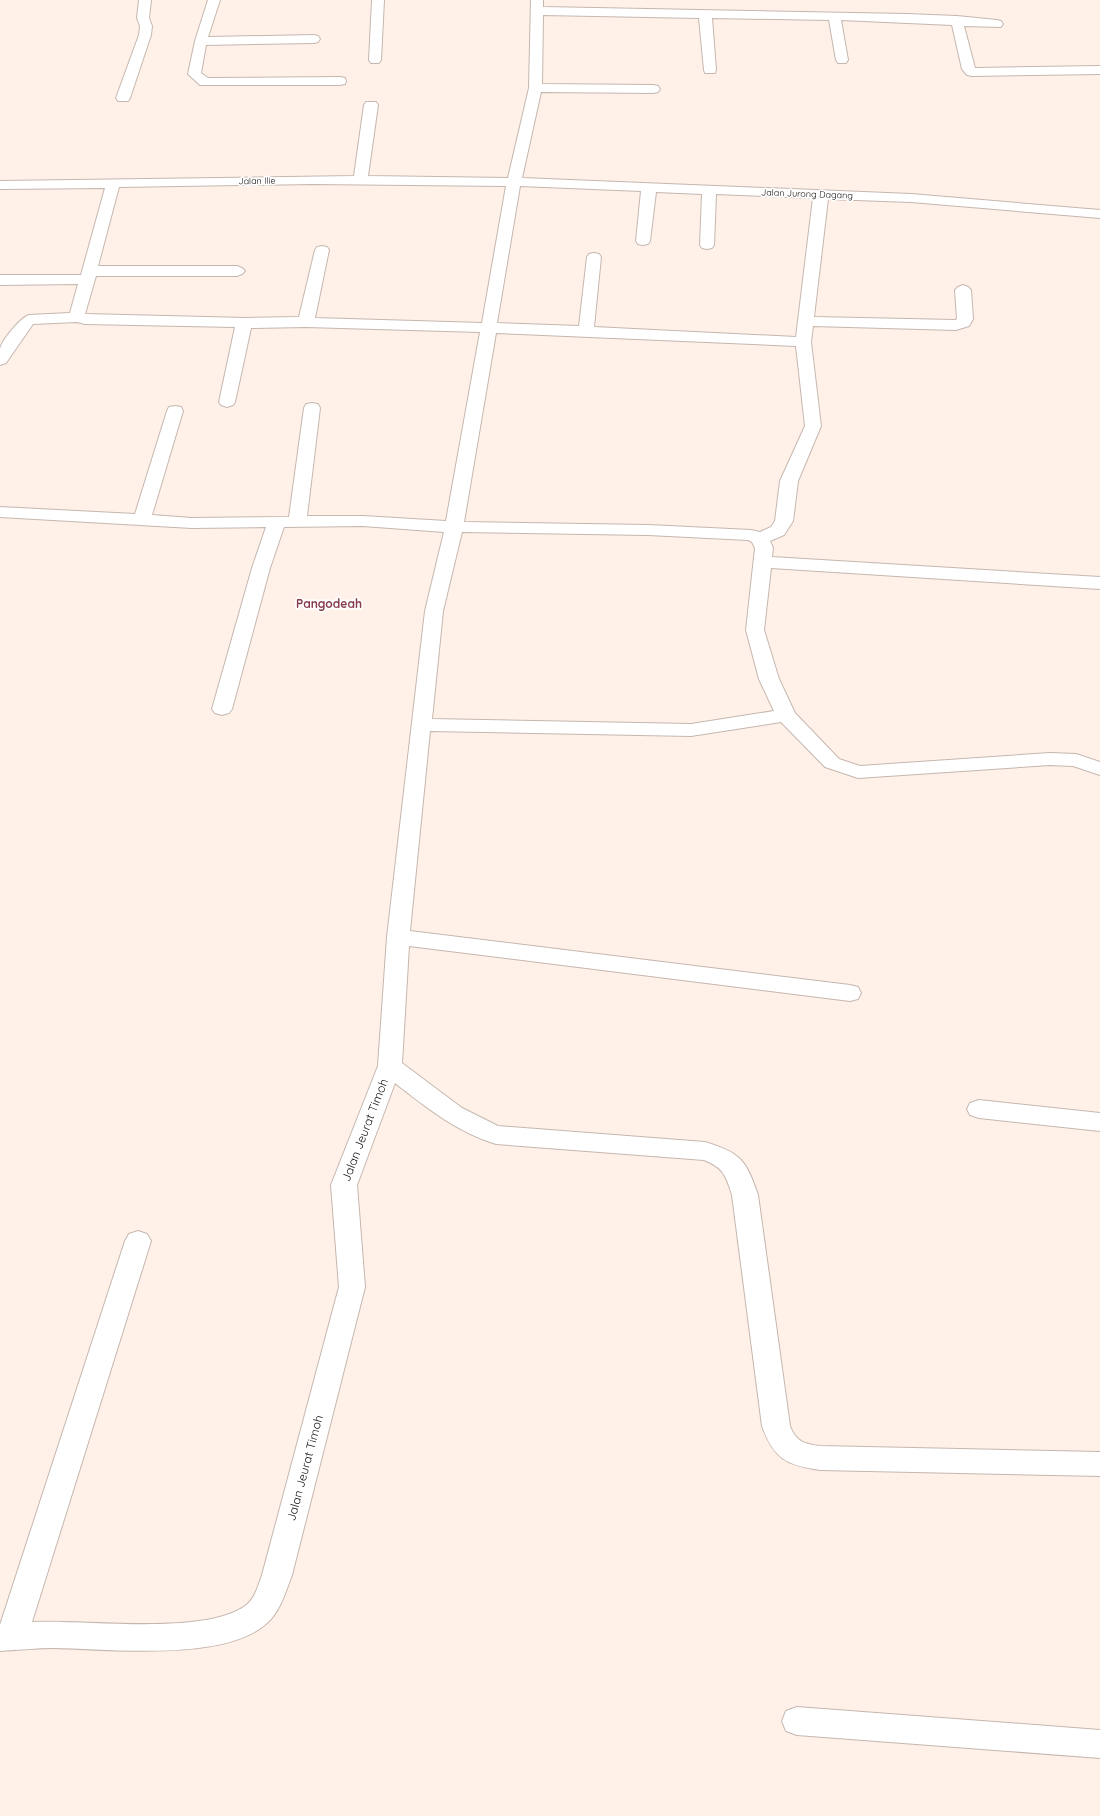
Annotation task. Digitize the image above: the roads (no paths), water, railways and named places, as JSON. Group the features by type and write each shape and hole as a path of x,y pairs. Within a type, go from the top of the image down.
{"street":[{"path":"123,98 145,35 146,26 143,18 145,0"},
{"path":"214,0 201,41 194,74 205,82 340,81"},
{"path":"375,60 378,0"},
{"path":"537,5 705,13 957,20 997,24"},
{"name":"Jalan Jeurat Timoh","path":"6,1637 52,1635 175,1637 224,1630 242,1624 257,1614 270,1595 277,1575 352,1287 344,1185 390,1066 398,937 420,725 426,693 434,611 454,526 490,328 514,182 535,88 537,5"},
{"path":"705,13 710,70"},
{"path":"834,16 842,60"},
{"path":"957,20 968,69 972,72 1100,70"},
{"path":"201,41 314,39"},
{"path":"535,88 653,89"},
{"path":"360,180 371,105"},
{"name":"Jalan Ilie","path":"0,185 360,180 514,182"},
{"name":"Jalan Jurong Dagang","path":"514,182 911,198 1100,214"},
{"path":"77,317 113,184"},
{"path":"643,241 649,187"},
{"path":"707,245 709,190"},
{"path":"760,539 778,531 784,521 789,481 813,426 803,342 821,194"},
{"path":"306,322 322,250"},
{"path":"586,331 594,257"},
{"path":"0,280 88,275 237,271"},
{"path":"805,322 956,325 963,323 965,319 963,290"},
{"path":"0,360 24,324 29,320 77,317 85,319 306,322 586,331 803,342"},
{"path":"227,402 243,327 246,322"},
{"path":"297,522 312,408"},
{"path":"142,520 175,411"},
{"path":"0,512 192,523 363,521 454,526 656,530 751,534 760,539 764,548 755,630 769,679 786,715 832,763 858,772 1050,759 1076,760 1100,769"},
{"path":"222,709 261,568 277,522"},
{"path":"762,562 1100,583"},
{"path":"420,725 691,730 786,715"},
{"path":"398,937 850,993"},
{"path":"390,1066 463,1120 478,1129 496,1135 705,1151 720,1155 733,1165 745,1195 776,1426 781,1442 791,1450 804,1456 820,1458 1100,1464"},
{"path":"979,1109 1100,1122"},
{"path":"6,1637 138,1241"},
{"path":"797,1721 1100,1744"}],"district":[{"name":"Pangodeah","path":"329,604"}]}
